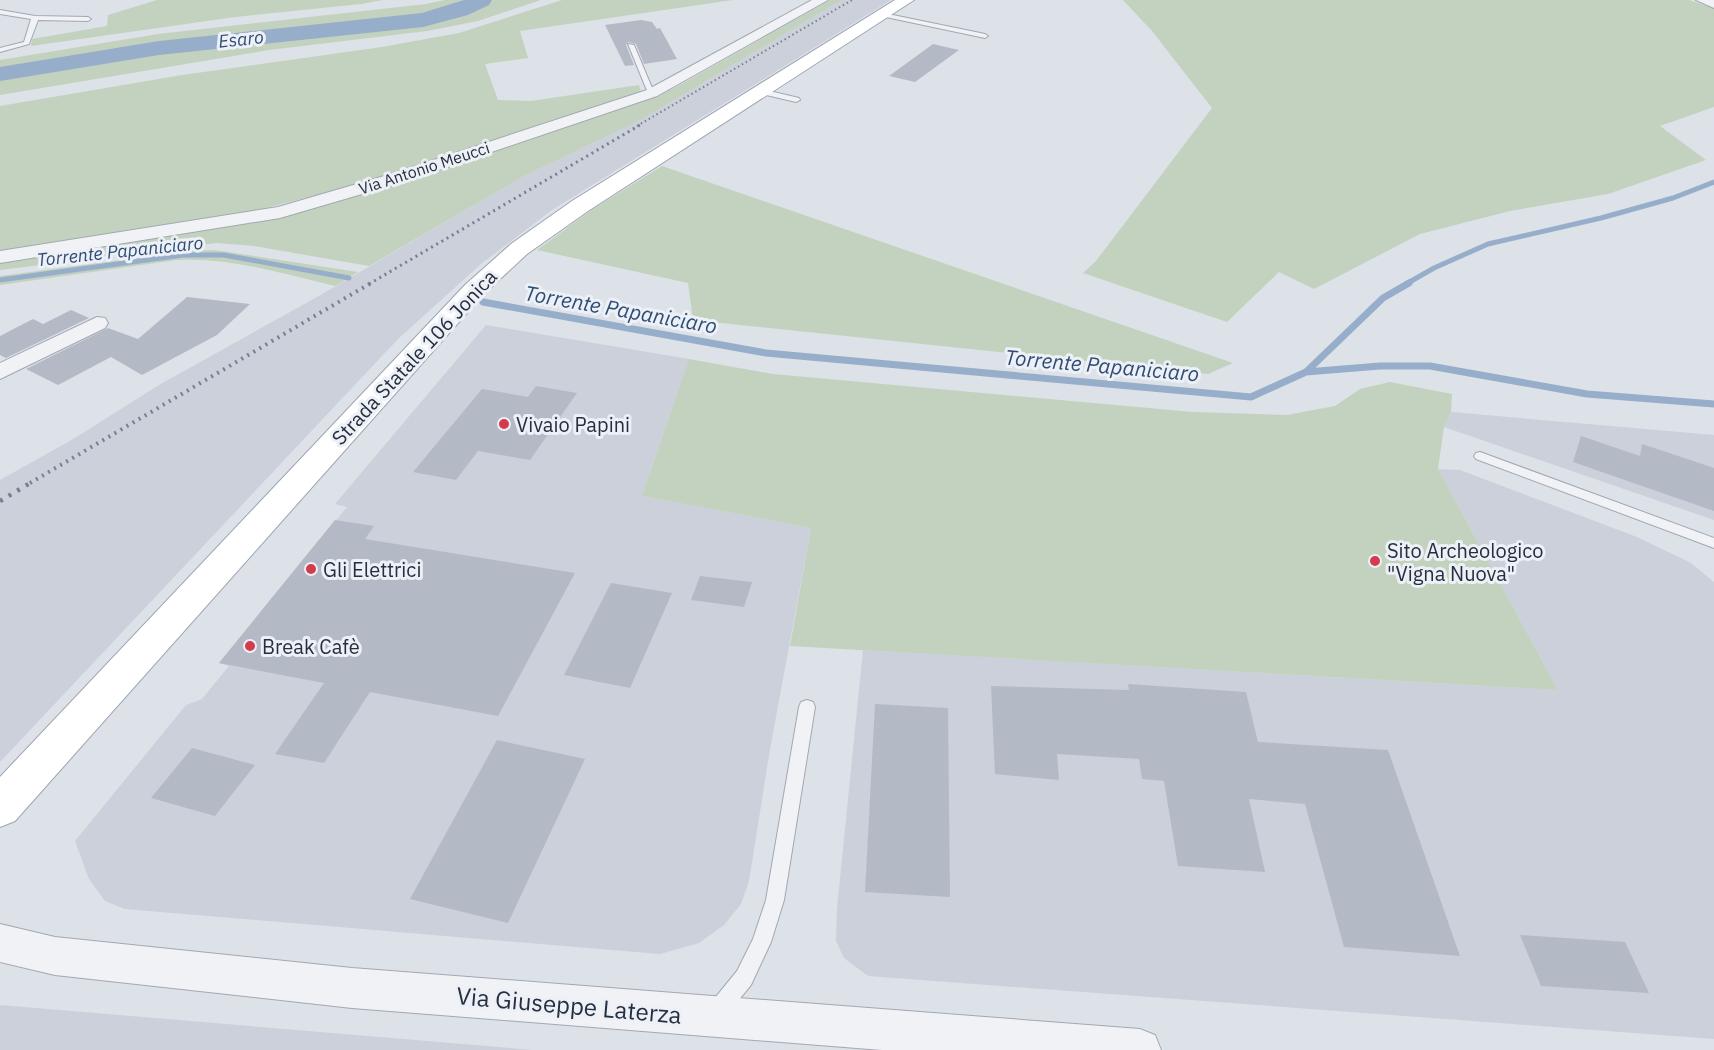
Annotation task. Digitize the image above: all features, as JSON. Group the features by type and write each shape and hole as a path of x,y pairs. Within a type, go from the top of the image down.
{"main road":[{"name":"Strada Statale 106 Jonica","path":"0,807 474,290 519,249 580,206 894,7"}],"street":[{"name":"Via Antonio Meucci","path":"0,257 280,212 397,178 652,93 822,0"},
{"path":"1702,0 1714,4"},
{"path":"0,372 97,323"},
{"name":"Via Giuseppe Laterza","path":"0,943 55,956 340,987 1140,1050"}],"lane":[{"path":"894,7 985,36"},
{"path":"0,12 35,18 88,19"},
{"path":"0,50 27,43 35,18"},
{"path":"630,45 652,93"},
{"path":"761,91 796,100"},
{"path":"1480,456 1714,543"},
{"path":"713,1016 744,978 761,942 775,900 807,707"}],"shaded area":[{"path":"842,0 891,0 552,210 481,264 399,338 0,762 0,480 75,438 159,385 317,297 524,176 641,120"},
{"path":"486,325 689,359 642,496 811,528 770,749 749,881 741,904 724,925 699,943 660,954 125,909 105,901 89,879 75,841 186,705 202,699 229,666 219,663 347,507 335,504"},
{"path":"1451,412 1714,435 1714,520 1444,427"},
{"path":"1438,469 1460,470 1637,537 1691,563 1714,582 1714,1039 868,976 844,958 836,941 837,909 863,650 1558,690"},
{"path":"0,1005 533,1050 0,1050"}],"green space":[{"path":"157,0 383,0 235,17 31,46 32,39 107,26 108,15"},
{"path":"445,0 541,0 478,21 427,31 269,50 0,95 0,60 158,34"},
{"path":"562,0 733,0 520,31 528,58 485,64 498,100 531,101 639,85 641,93 352,186 262,209 0,251 0,106 182,75 382,47 459,33"},
{"path":"830,0 842,0 641,120 524,176 369,266 254,246 216,243 0,270 0,261 252,222 363,194 640,102 678,86"},
{"path":"1123,0 1689,0 1714,8 1714,107 1660,126 1706,160 1608,194 1510,211 1420,234 1314,289 1279,272 1227,322 1083,273 1096,261 1212,108 1152,31"},
{"path":"662,166 1233,363 1208,374 693,320 688,283 537,250 593,209"},
{"path":"215,250 358,272 335,286 237,264 177,260 0,285 0,276 190,251"},
{"path":"689,359 773,374 1193,412 1287,415 1335,406 1360,389 1390,382 1452,394 1451,412 1444,427 1438,469 1558,690 790,646 811,528 642,496"}],"building":[{"path":"641,20 652,22 657,29 660,28 677,59 644,64 636,44 628,42 626,45 634,65 625,66 605,25"},
{"path":"933,44 959,50 915,82 889,76"},
{"path":"187,297 250,304 217,335 142,375 111,357 58,385 26,369 108,328 138,339"},
{"path":"71,310 89,318 6,358 0,355 0,336 33,319 43,324"},
{"name":"Vivaio Papini","path":"536,386 577,393 530,460 478,451 456,480 413,472 482,389 528,397"},
{"path":"1581,436 1640,456 1642,444 1714,468 1714,511 1573,462"},
{"path":"335,520 374,526 365,539 575,573 498,716 370,692 324,763 275,754 324,683 219,663"},
{"path":"700,576 752,582 744,607 691,600"},
{"path":"611,583 672,593 630,688 564,675"},
{"path":"1128,684 1246,692 1258,742 1388,750 1460,956 1344,947 1305,804 1249,799 1265,872 1178,866 1164,781 1142,779 1139,759 1057,754 1059,780 995,774 991,686 1129,690"},
{"path":"875,704 948,708 950,897 865,892"},
{"path":"497,740 585,759 508,923 410,899"},
{"path":"192,748 255,765 215,816 151,798"},
{"path":"1520,935 1625,942 1649,993 1541,986"}],"waterway":[{"name":"Esaro","path":"0,74 159,48 423,20 460,10 481,0"},
{"path":"1406,284 1434,268 1488,244 1601,218 1673,198 1714,182"},
{"name":"Torrente Papaniciaro","path":"0,280 183,255 224,255 349,278"},
{"path":"1306,372 1383,298 1409,283"},
{"name":"Torrente Papaniciaro","path":"483,302 766,353 1251,397 1306,372"},
{"name":"Torrente Papaniciaro","path":"1306,372 1380,366 1430,366 1587,394 1714,404"}],"railway":[{"path":"637,126 852,0"},
{"path":"369,284 640,125"},
{"path":"30,483 371,283"},
{"path":"0,501 32,482"}],"place":[{"name":"Vivaio Papini","path":"504,424"},
{"name":"Sito Archeologico \"Vigna Nuova\"","path":"1375,561"},
{"name":"Gli Elettrici","path":"311,569"},
{"name":"Break Cafè","path":"250,646"}]}
